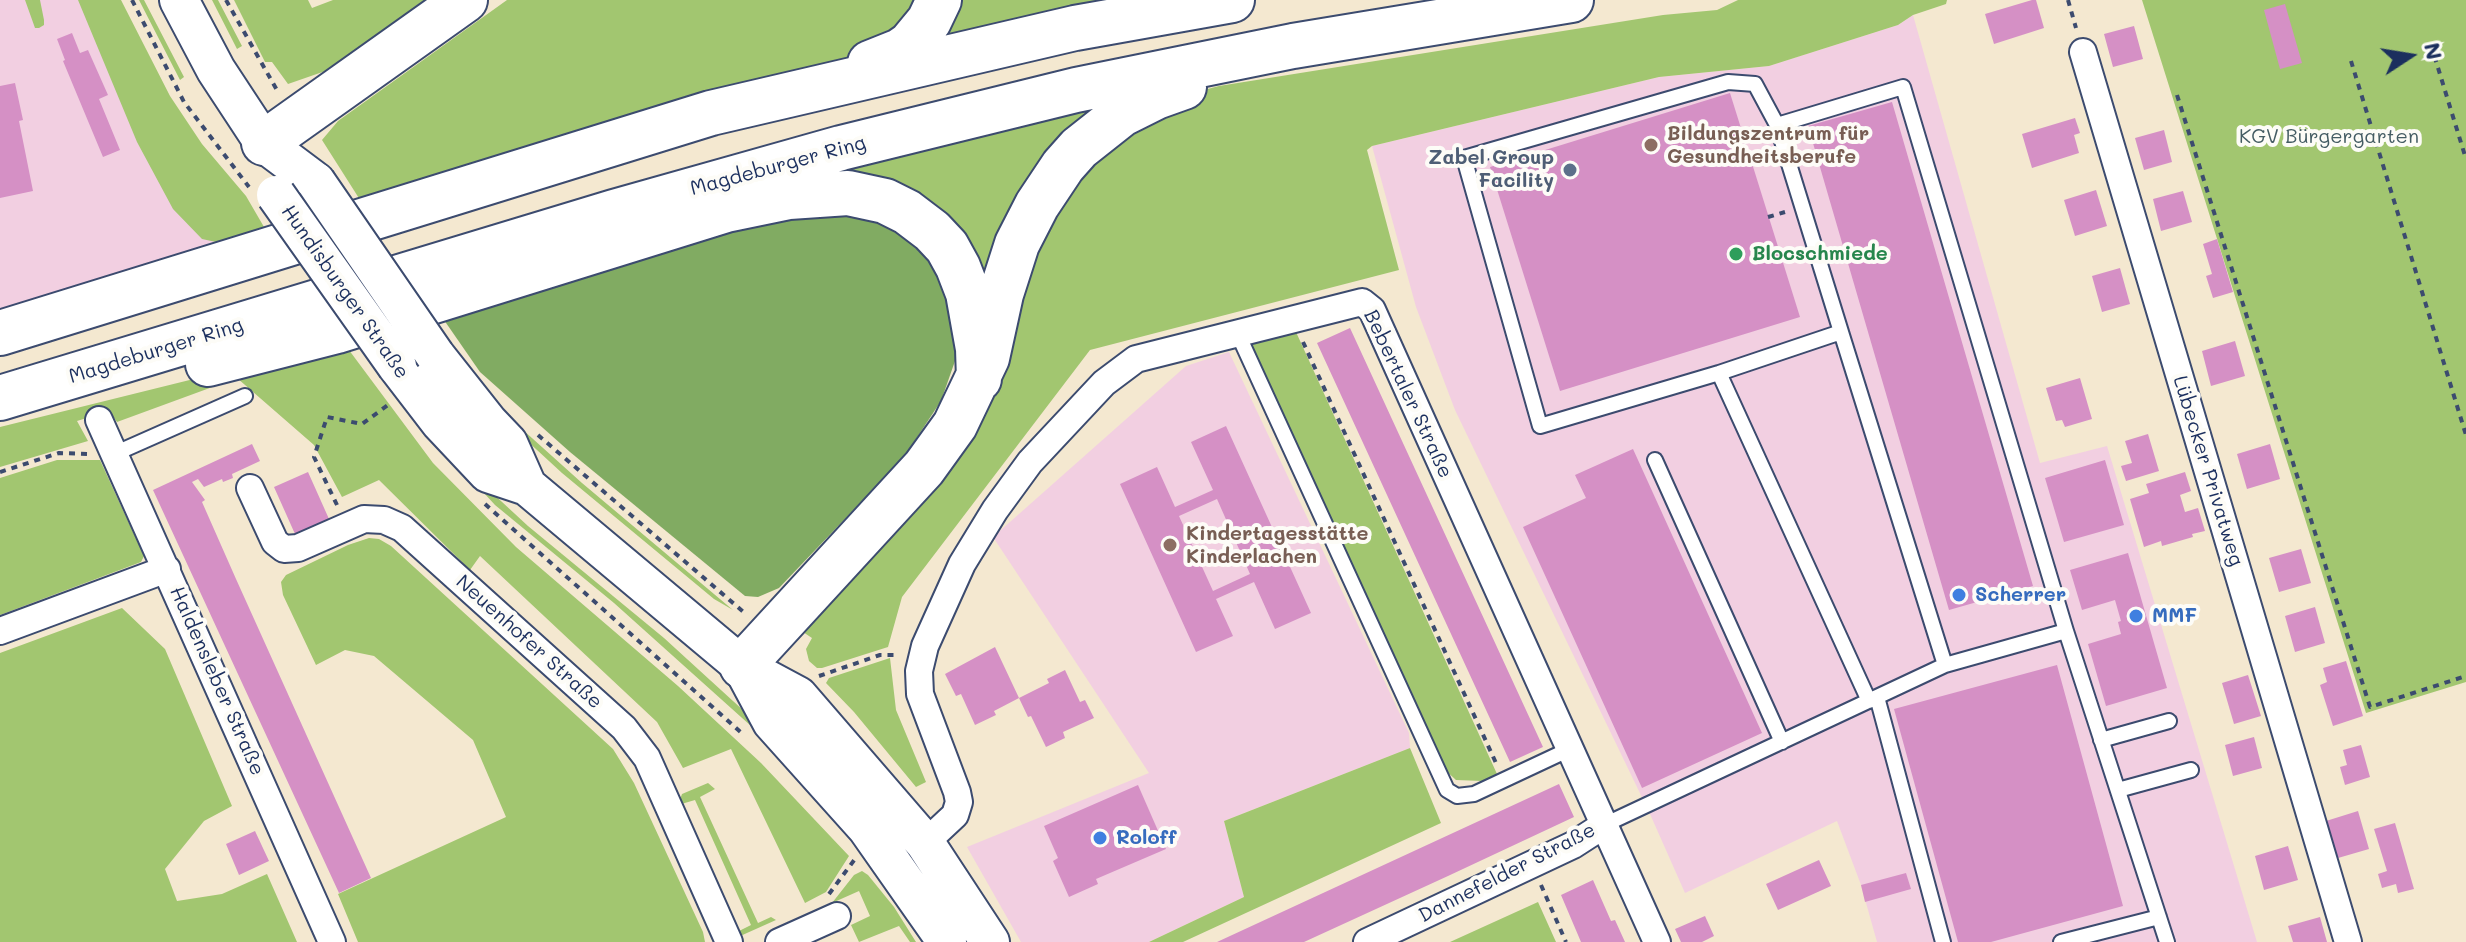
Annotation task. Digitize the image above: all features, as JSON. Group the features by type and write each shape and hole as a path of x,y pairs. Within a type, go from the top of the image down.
{"highway":[{"path":"264,143 465,0"},
{"path":"812,89 837,72 900,51 918,36 939,0"},
{"path":"0,333 711,113 1075,28 1232,0"},
{"name":"Magdeburger Ring","path":"0,369 605,185 838,119 1196,36 1398,0"},
{"name":"Magdeburger Ring","path":"0,398 600,216 841,148 1076,90 1293,46 1571,0"},
{"path":"742,666 924,468 955,425 991,348 1001,294 1017,244 1042,196 1079,148 1139,105 1181,88 1255,70 1293,46"},
{"path":"62,380 88,391 222,360 337,331 726,210 789,197 828,193 861,194 885,201 919,220 947,247 968,293 978,349 979,379"}],"main road":[{"path":"179,0 216,70 264,143"},
{"name":"Hundisburger Straße","path":"264,143 263,192 397,381 488,473 527,486 742,666 798,696 925,843 990,942"},
{"name":"Hundisburger Straße","path":"264,143 316,182 435,355 508,443 527,486"},
{"name":"Hundisburger Straße","path":"742,666 772,722 867,828 947,942"}],"street":[{"name":"Lübecker Privatweg","path":"2083,52 2348,942"},
{"name":"Bebertaler Straße","path":"1237,332 1357,303 1370,307 1657,942"},
{"path":"925,843 955,815 959,802 920,694 918,679 922,658 950,587 979,535 1030,462 1104,383 1136,359 1237,332"},
{"name":"Haldensleber Straße","path":"99,420 332,942"},
{"name":"Neuenhofer Straße","path":"250,488 275,542 284,549 298,548 358,521 377,519 402,528 634,739 664,795 729,942"},
{"path":"0,631 167,569"},
{"name":"Dannefelder Straße","path":"1367,942 1573,845 1604,825"},
{"path":"779,942 833,918"}],"lane":[{"path":"1841,332 1719,373 1540,426 1464,158 1728,82 1755,84 1777,125 1945,665"},
{"path":"1777,125 1903,87 2066,631 2167,942"},
{"path":"1237,332 1449,792 1459,796 1474,794 1570,749"},
{"path":"1719,373 1873,699 1943,942"},
{"path":"114,454 245,396"},
{"path":"1655,460 1782,742"},
{"path":"1604,825 1945,665 2066,631"},
{"path":"2101,740 2169,721"},
{"path":"2118,790 2191,770"},
{"path":"2061,942 2159,917"}],"path":[{"path":"132,0 184,102 263,192"},
{"path":"226,0 276,89"},
{"path":"2068,0 2083,52"},
{"path":"2431,45 2466,159"},
{"path":"2351,61 2466,435"},
{"path":"2177,95 2370,707 2466,676"},
{"path":"1292,319 1504,780"},
{"path":"347,525 314,457 327,417 362,424 397,381"},
{"path":"535,433 748,615"},
{"path":"0,472 59,453 114,454"},
{"path":"480,499 749,740"},
{"path":"814,679 880,655 922,658"},
{"path":"833,918 821,904 861,851"},
{"path":"1531,865 1566,942"}],"shaded area":[{"path":"0,0 97,0 228,248 0,316"},
{"path":"1913,15 2040,463 2107,446 2257,942 1877,942 1861,885 1837,821 1685,893 1455,410 1416,307 1372,146 1659,77 1769,66 1898,25"},
{"path":"1229,352 1409,733 1410,748 1224,821 1244,897 1149,942 1021,942 967,847 1149,773 993,537 1186,366"}],"green space":[{"path":"25,0 40,0 44,25 35,28"},
{"path":"78,0 121,0 170,96 202,144 246,196 264,227 260,235 230,245 202,239 173,209 137,142"},
{"path":"139,0 144,0 184,77 180,80"},
{"path":"212,0 218,0 242,46 237,49"},
{"path":"234,0 308,0 312,8 333,0 432,0 334,68 288,84 272,62 265,62"},
{"path":"507,0 926,0 911,25 851,58 362,203 322,140 338,121"},
{"path":"951,0 1161,0 922,50"},
{"path":"1738,0 1947,0 1946,4 1913,15 1898,25 1769,66 1659,77 1372,146 1367,150 1399,270 1090,350 902,597 888,647 822,668 809,661 806,649 812,638 803,632 939,481 976,433 998,380 1011,305 1084,160 1200,91 1219,86 1663,15 1717,10"},
{"name":"KGV Bürgergarten","path":"2142,0 2466,0 2466,682 2366,713"},
{"path":"1135,92 993,280 819,178 871,152"},
{"path":"813,204 893,220 947,279 957,344 955,361 941,401 904,457 779,588 758,597 745,596 570,452 480,372 444,320"},
{"path":"1296,332 1497,774 1483,781 1456,780 1444,769 1258,365 1252,344"},
{"path":"343,342 433,463 516,547 678,686 761,763 849,856 826,892 805,903 731,749 683,768 657,722 480,556 470,570 379,480 342,497 314,445 237,378 117,422 109,411 77,421 88,441 0,467 0,427"},
{"path":"503,412 733,610 714,599 562,473 512,427"},
{"path":"57,460 100,460 144,556 141,562 0,615 0,478"},
{"path":"475,477 528,526 664,638 756,722 751,726 614,603 495,505 472,480"},
{"path":"369,538 379,539 391,546 613,749 634,783 705,942 358,942 338,894 506,817 473,740 374,656 345,650 316,665 283,595 281,582 286,575"},
{"path":"122,608 165,649 232,806 204,821 165,869 177,901 222,894 267,874 297,942 0,942 0,653"},
{"path":"890,658 896,710 926,782 916,787 826,683 829,678"},
{"path":"1410,748 1441,823 1183,942 1149,942 1244,897 1224,821"},
{"path":"708,783 715,789 700,797 758,923 771,917 776,920 738,937 737,932 751,925 695,800 678,805 682,794"},
{"path":"862,871 894,907 916,942 910,942 899,926 859,942 851,925 870,916 859,891 832,903 854,875"},
{"path":"1538,902 1556,942 1450,942"}],"building":[{"path":"2036,0 2044,28 1994,44 1985,14"},
{"path":"2285,4 2302,63 2280,69 2264,10"},
{"path":"2134,26 2143,59 2113,67 2104,34"},
{"path":"72,33 80,53 88,50 108,95 99,99 120,150 103,157 63,61 57,39"},
{"path":"15,83 33,191 0,198 0,86"},
{"path":"1730,93 1800,317 1560,391 1490,167"},
{"path":"1892,102 2033,586 1949,610 1808,126"},
{"path":"2075,118 2080,133 2074,135 2079,153 2032,168 2022,134"},
{"path":"2164,130 2172,162 2144,170 2135,138"},
{"path":"2096,190 2107,226 2075,236 2064,200"},
{"path":"2183,191 2192,222 2161,231 2153,199"},
{"path":"2217,239 2233,292 2213,298 2206,276 2212,274 2203,244"},
{"path":"2120,268 2130,304 2102,312 2092,276"},
{"path":"1350,328 1543,747 1510,762 1317,343"},
{"path":"2235,341 2245,376 2211,386 2202,351"},
{"path":"2080,378 2092,419 2065,427 2062,420 2056,421 2046,388"},
{"name":"Kindertagesstätte Kinderlachen","path":"1226,426 1311,613 1275,629 1254,582 1216,599 1233,636 1196,652 1120,484 1157,467 1175,507 1213,490 1191,442","holes":["1217,499 1250,574 1213,591 1179,516"]},
{"path":"2148,434 2159,471 2126,481 2121,466 2132,463 2125,441"},
{"path":"252,444 260,461 232,474 233,478 223,482 222,479 204,487 198,479 192,482 205,500 202,502 371,878 339,893 153,490"},
{"path":"2270,444 2280,479 2247,489 2237,454"},
{"path":"1633,449 1762,733 1642,788 1523,527 1586,498 1575,475"},
{"path":"2105,460 2124,525 2064,542 2045,478"},
{"path":"308,472 329,519 295,534 274,487"},
{"path":"2185,472 2191,491 2180,495 2185,512 2198,508 2205,531 2162,546 2161,541 2144,547 2130,499 2149,493 2146,484"},
{"path":"2301,549 2311,583 2279,592 2269,558"},
{"path":"2128,553 2167,688 2106,706 2088,644 2121,634 2118,622 2121,621 2115,600 2082,610 2070,570"},
{"path":"2315,607 2325,643 2295,652 2285,616"},
{"path":"995,647 1019,698 994,711 996,715 975,725 961,694 956,696 945,674"},
{"path":"2346,661 2363,716 2333,726 2320,685 2327,682 2323,668"},
{"path":"2057,665 2123,906 1991,942 1958,942 1894,709"},
{"path":"1065,670 1080,702 1085,700 1094,718 1063,732 1065,738 1046,747 1019,698 1049,683 1047,679"},
{"path":"2248,675 2261,716 2234,724 2222,683"},
{"path":"2254,737 2262,768 2233,776 2225,745"},
{"path":"2361,745 2370,777 2345,785 2340,767 2347,765 2343,750"},
{"path":"1559,784 1574,817 1448,876 1304,942 1217,942"},
{"path":"1138,785 1166,849 1096,879 1098,884 1069,897 1053,861 1058,858 1044,826"},
{"path":"2358,811 2369,849 2338,858 2326,821"},
{"path":"2395,823 2414,889 2398,893 2396,884 2382,888 2378,874 2387,871 2374,829"},
{"path":"255,831 269,861 239,875 226,844"},
{"path":"2288,846 2298,880 2264,890 2255,856"},
{"path":"1819,860 1831,886 1778,910 1766,884"},
{"path":"1906,873 1911,889 1865,902 1861,885"},
{"path":"1593,880 1611,921 1615,920 1625,942 1581,942 1561,895"},
{"path":"1705,916 1714,936 1702,942 1681,942 1675,929"},
{"path":"2320,917 2327,942 2293,942 2288,926"}],"place":[{"name":"Bildungszentrum für Gesundheitsberufe","path":"1651,145"},
{"name":"Zabel Group Facility","path":"1570,170"},
{"name":"Blocschmiede","path":"1736,254"},
{"name":"Kindertagesstätte Kinderlachen","path":"1170,545"},
{"name":"Scherrer","path":"1959,595"},
{"name":"MMF","path":"2136,616"},
{"name":"Roloff","path":"1100,838"}]}
